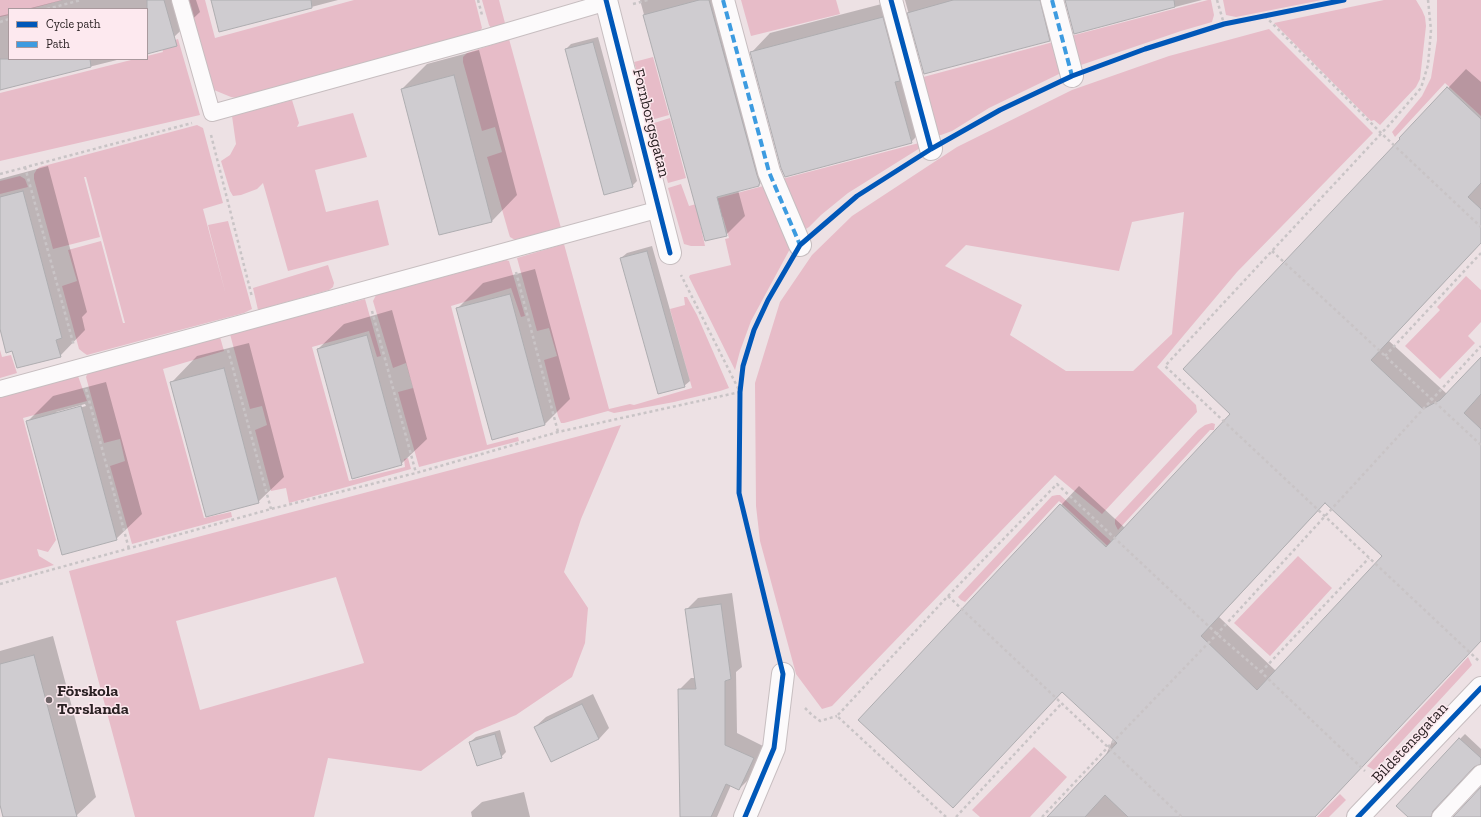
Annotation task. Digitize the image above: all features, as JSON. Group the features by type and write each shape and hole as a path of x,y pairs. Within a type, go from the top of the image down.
{"street":[{"path":"724,0 769,172 800,244"},
{"path":"891,0 932,149"},
{"path":"1052,0 1072,76"},
{"name":"Fornborgsgatan","path":"607,1 670,254"},
{"path":"745,817 774,748 783,674"},
{"name":"Bildstensgatan","path":"1358,817 1481,688"}],"lane":[{"path":"180,0 210,116 488,37 607,1"},
{"path":"0,389 660,209"},
{"path":"1440,817 1481,774"}],"path":[{"path":"51,8 81,0"},
{"path":"1217,0 1224,24"},
{"path":"1428,0 1431,30 1428,65 1421,88 1381,134 1165,366 1481,663"},
{"path":"1264,16 1381,134 1481,227"},
{"path":"0,174 210,116 257,319"},
{"path":"510,250 558,432"},
{"path":"1272,251 1481,445"},
{"path":"1385,356 1481,253"},
{"path":"0,584 272,509 416,473 558,432 740,392 670,254"},
{"path":"366,289 416,473"},
{"path":"222,328 272,509"},
{"path":"1042,817 1217,634 1481,346"},
{"path":"946,817 837,716 948,596 1057,484 1217,634 1261,672 1385,790"},
{"path":"1261,672 1369,558"},
{"path":"948,596 1182,817"},
{"path":"956,817 1062,704"}],"shaded area":[{"path":"0,0 63,0 34,8 8,8 8,15 0,17"},
{"path":"185,0 205,0 215,38 354,0 475,0 482,28 480,31 273,90 236,98 214,90 209,84"},
{"path":"482,0 499,0 506,27 491,28"},
{"path":"741,0 836,0 840,14 751,36"},
{"path":"1211,0 1214,15 1212,22 1078,66 1067,37"},
{"path":"1223,0 1322,0 1236,17 1226,15"},
{"path":"1384,0 1416,0 1425,17 1426,26 1420,79 1416,87 1380,125 1374,120 1371,121 1274,23"},
{"path":"1437,0 1481,0 1481,116 1445,83 1395,137 1392,132 1422,96 1431,78 1437,40"},
{"path":"1269,29 1373,133 1237,272 1157,367 1196,405 1197,412 1102,514 1055,475 832,706 822,709 796,674 760,541 756,506 755,383 780,302 812,255 852,216 957,147 1072,90 1169,56","holes":["1184,212 1172,334 1133,371 1066,371 1010,335 1022,305 945,266 966,245 1119,271 1132,222"]},
{"path":"178,39 200,115 0,161 0,93 131,60 148,60 148,56 163,52 161,45"},
{"path":"509,39 561,228 515,240 510,237 487,157 502,152 495,127 482,131 463,62 463,57 467,53"},
{"path":"1057,41 1061,73 989,108 952,131 941,135 934,135 916,79"},
{"path":"653,57 669,115 651,120 634,62"},
{"path":"292,100 299,123 297,127 353,113 367,157 315,170 326,212 378,200 389,245 288,271 263,183 257,189 241,195 233,196 230,191 221,161 230,155 236,144 232,116"},
{"path":"670,118 686,178 668,183 651,124"},
{"path":"197,125 203,128 223,203 203,209 226,295 208,225 228,221 252,309 244,313 87,355 79,349 62,286 77,281 68,250 101,241 123,323 125,323 86,177 84,177 100,237 53,249 34,179 34,174 40,167"},
{"path":"919,143 920,148 848,193 809,227 806,229 799,227 778,180"},
{"path":"20,176 25,179 28,187 0,194 0,181"},
{"path":"681,184 689,206 767,185 791,247 751,321 735,370 689,277 690,275 731,265 725,239 729,238 723,217 700,223 705,246 691,246 684,244 668,188"},
{"path":"564,244 609,409 630,404 634,405 692,388 670,309 685,305 684,297 687,297 697,315 729,388 674,402 614,413 608,411 561,423 544,360 557,356 549,328 537,331 517,258"},
{"path":"506,260 509,261 525,316 521,317 511,288 451,306 487,445 518,437 519,441 419,467 398,392 413,388 406,363 393,368 373,301 376,295"},
{"path":"328,265 334,283 333,287 329,290 258,310 253,288"},
{"path":"1466,276 1481,290 1481,322 1468,336 1475,343 1440,379 1405,346 1440,310 1437,307"},
{"path":"365,299 381,356 377,357 369,331 312,347 349,481 405,467 404,459 408,458 411,469 289,503 286,488 271,491 255,430 267,425 262,406 250,409 230,334"},
{"path":"220,337 224,351 163,369 204,518 231,512 232,517 132,544 110,466 125,461 120,439 104,443 86,377 88,372"},
{"path":"0,350 2,357 11,355 17,373 0,378"},
{"path":"76,375 78,376 87,401 23,418 56,540 48,552 37,549 39,556 54,565 0,580 0,395"},
{"path":"1212,423 1215,424 1214,430 1210,430 1118,530 1115,524 1115,519 1198,430 1205,425"},
{"path":"621,425 581,519 564,572 588,608 585,643 572,677 516,715 475,732 421,771 328,758 314,817 135,817 69,571","holes":["336,577 364,663 200,710 176,621"]},
{"path":"1060,495 1117,547 1113,551 1059,501 965,602 961,600 958,597 1052,496"},
{"path":"1298,556 1332,588 1270,656 1234,623"},
{"path":"1468,657 1472,665 1379,766 1374,770 1367,766"},
{"path":"1034,747 1067,777 1030,817 980,817 972,810"},
{"path":"1340,794 1346,800 1329,817 1317,817"}],"building":[{"path":"147,0 164,0 177,46 148,54"},
{"path":"211,0 311,0 312,8 219,32"},
{"path":"699,0 709,0 760,184 759,186 717,197 727,236 705,241 643,15"},
{"path":"953,0 1040,0 1050,41 924,74 907,13"},
{"path":"1065,0 1174,0 1175,7 1074,34"},
{"path":"883,17 900,81 895,82 912,143 785,177 781,168 750,52"},
{"path":"593,42 633,187 604,195 565,49"},
{"path":"0,59 90,60 91,67 0,90"},
{"path":"454,75 492,222 439,235 401,89"},
{"path":"1447,87 1481,119 1481,183 1468,197 1481,209 1481,243 1371,360 1423,409 1440,400 1481,357 1481,394 1464,413 1481,429 1481,641 1315,817 1128,817 1105,795 1085,817 1047,817 1117,743 1062,692 953,808 858,720 1060,504 1106,547 1230,414 1183,369 1400,139 1399,138","holes":["1325,503 1382,556 1257,690 1201,636"]},
{"path":"23,191 62,338 56,340 61,357 17,368 12,351 6,353 0,329 0,197"},
{"path":"647,251 685,387 658,394 620,258"},
{"path":"510,294 545,425 492,440 456,308"},
{"path":"367,335 402,465 352,479 317,349"},
{"path":"224,368 259,503 206,517 170,382"},
{"path":"81,406 117,540 62,555 26,421"},
{"path":"721,604 731,679 725,681 725,745 754,758 739,790 726,784 711,817 680,817 678,689 696,689 685,609"},
{"path":"34,655 77,817 3,817 0,805 0,664"},
{"path":"582,704 599,739 551,762 534,727"},
{"path":"495,734 502,758 477,766 469,742"},
{"path":"1459,738 1481,758 1481,764 1474,767 1433,811 1431,817 1408,817 1396,806"},
{"path":"1481,787 1481,817 1453,817"}],"marked path":[{"path":"723,0 769,172 800,245"},
{"path":"1052,0 1072,76"}],"cycle path":[{"path":"606,0 670,253"},
{"path":"891,0 931,149"},
{"path":"745,817 774,748 783,674 739,493 740,392 743,366 754,330 768,300 800,245 857,196 931,149 1000,110 1072,76 1145,49 1224,24 1344,0"},
{"path":"1358,817 1481,688"}],"place":[{"name":"Förskola Torslanda","path":"49,700"}]}
